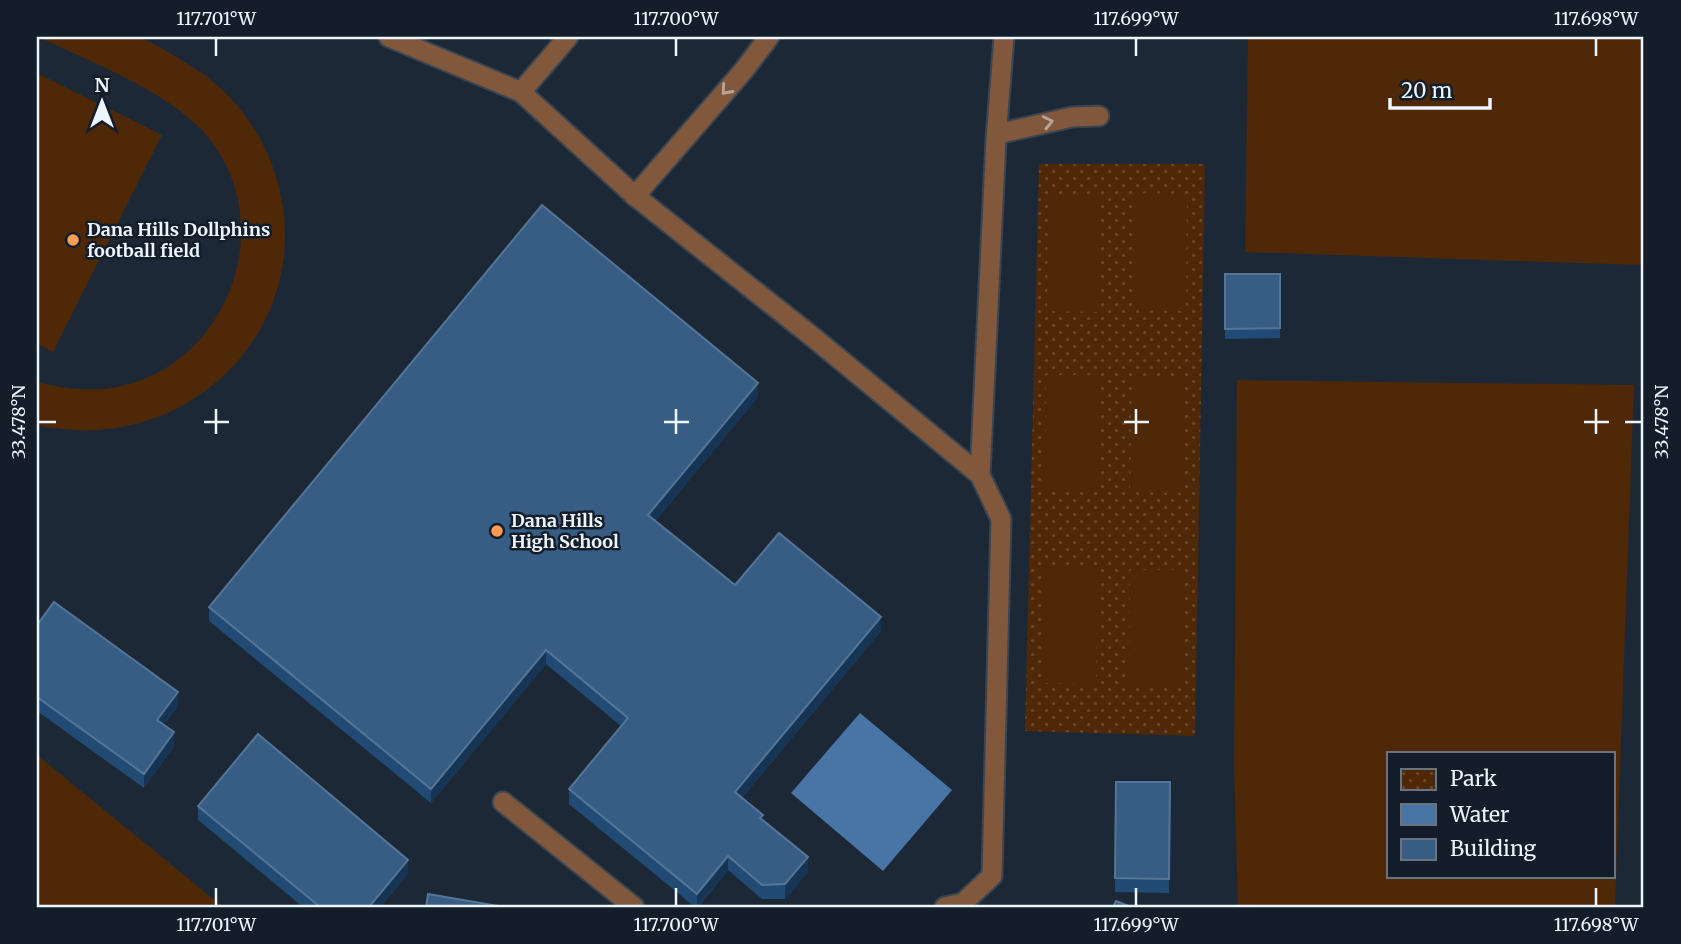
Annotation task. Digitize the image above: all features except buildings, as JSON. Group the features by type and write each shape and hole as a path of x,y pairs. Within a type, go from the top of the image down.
{"lane":[{"path":"389,37 521,92 635,196 814,338 980,475 1001,519 992,876 964,903 945,907"},
{"path":"521,92 568,37"},
{"path":"635,196 744,70 769,37"},
{"path":"980,475 1004,44"},
{"path":"997,134 1072,117 1099,116"},
{"path":"503,802 634,907"}],"green space":[{"path":"129,36 156,45 204,74 227,94 247,117 269,157 284,214 282,269 266,319 237,362 197,397 149,420 95,430 37,425 37,382 74,389 111,388 151,376 184,355 210,326 229,292 239,254 240,215 231,177 211,141 177,109 132,81 39,37"},
{"path":"1248,37 1642,37 1642,265 1245,252"},
{"name":"Dana Hills Dollphins football field","path":"37,73 162,135 53,352 37,344"},
{"path":"1039,164 1205,164 1195,736 1025,731"},
{"path":"1134,193 1187,194 1186,311 1132,310"},
{"path":"1048,195 1101,195 1101,312 1047,311"},
{"path":"1046,375 1100,375 1098,492 1045,492"},
{"path":"1132,376 1185,377 1184,493 1130,492"},
{"path":"1237,380 1634,385 1615,907 1238,907 1234,766"},
{"path":"1044,567 1098,568 1096,684 1043,683"},
{"path":"1130,570 1183,570 1182,687 1129,686"},
{"path":"37,755 223,907 37,907"}],"water":[{"path":"860,713 952,790 883,871 791,793"}],"place":[{"name":"Dana Hills Dollphins football field","path":"73,240"},
{"name":"Dana Hills High School","path":"497,531"}]}
